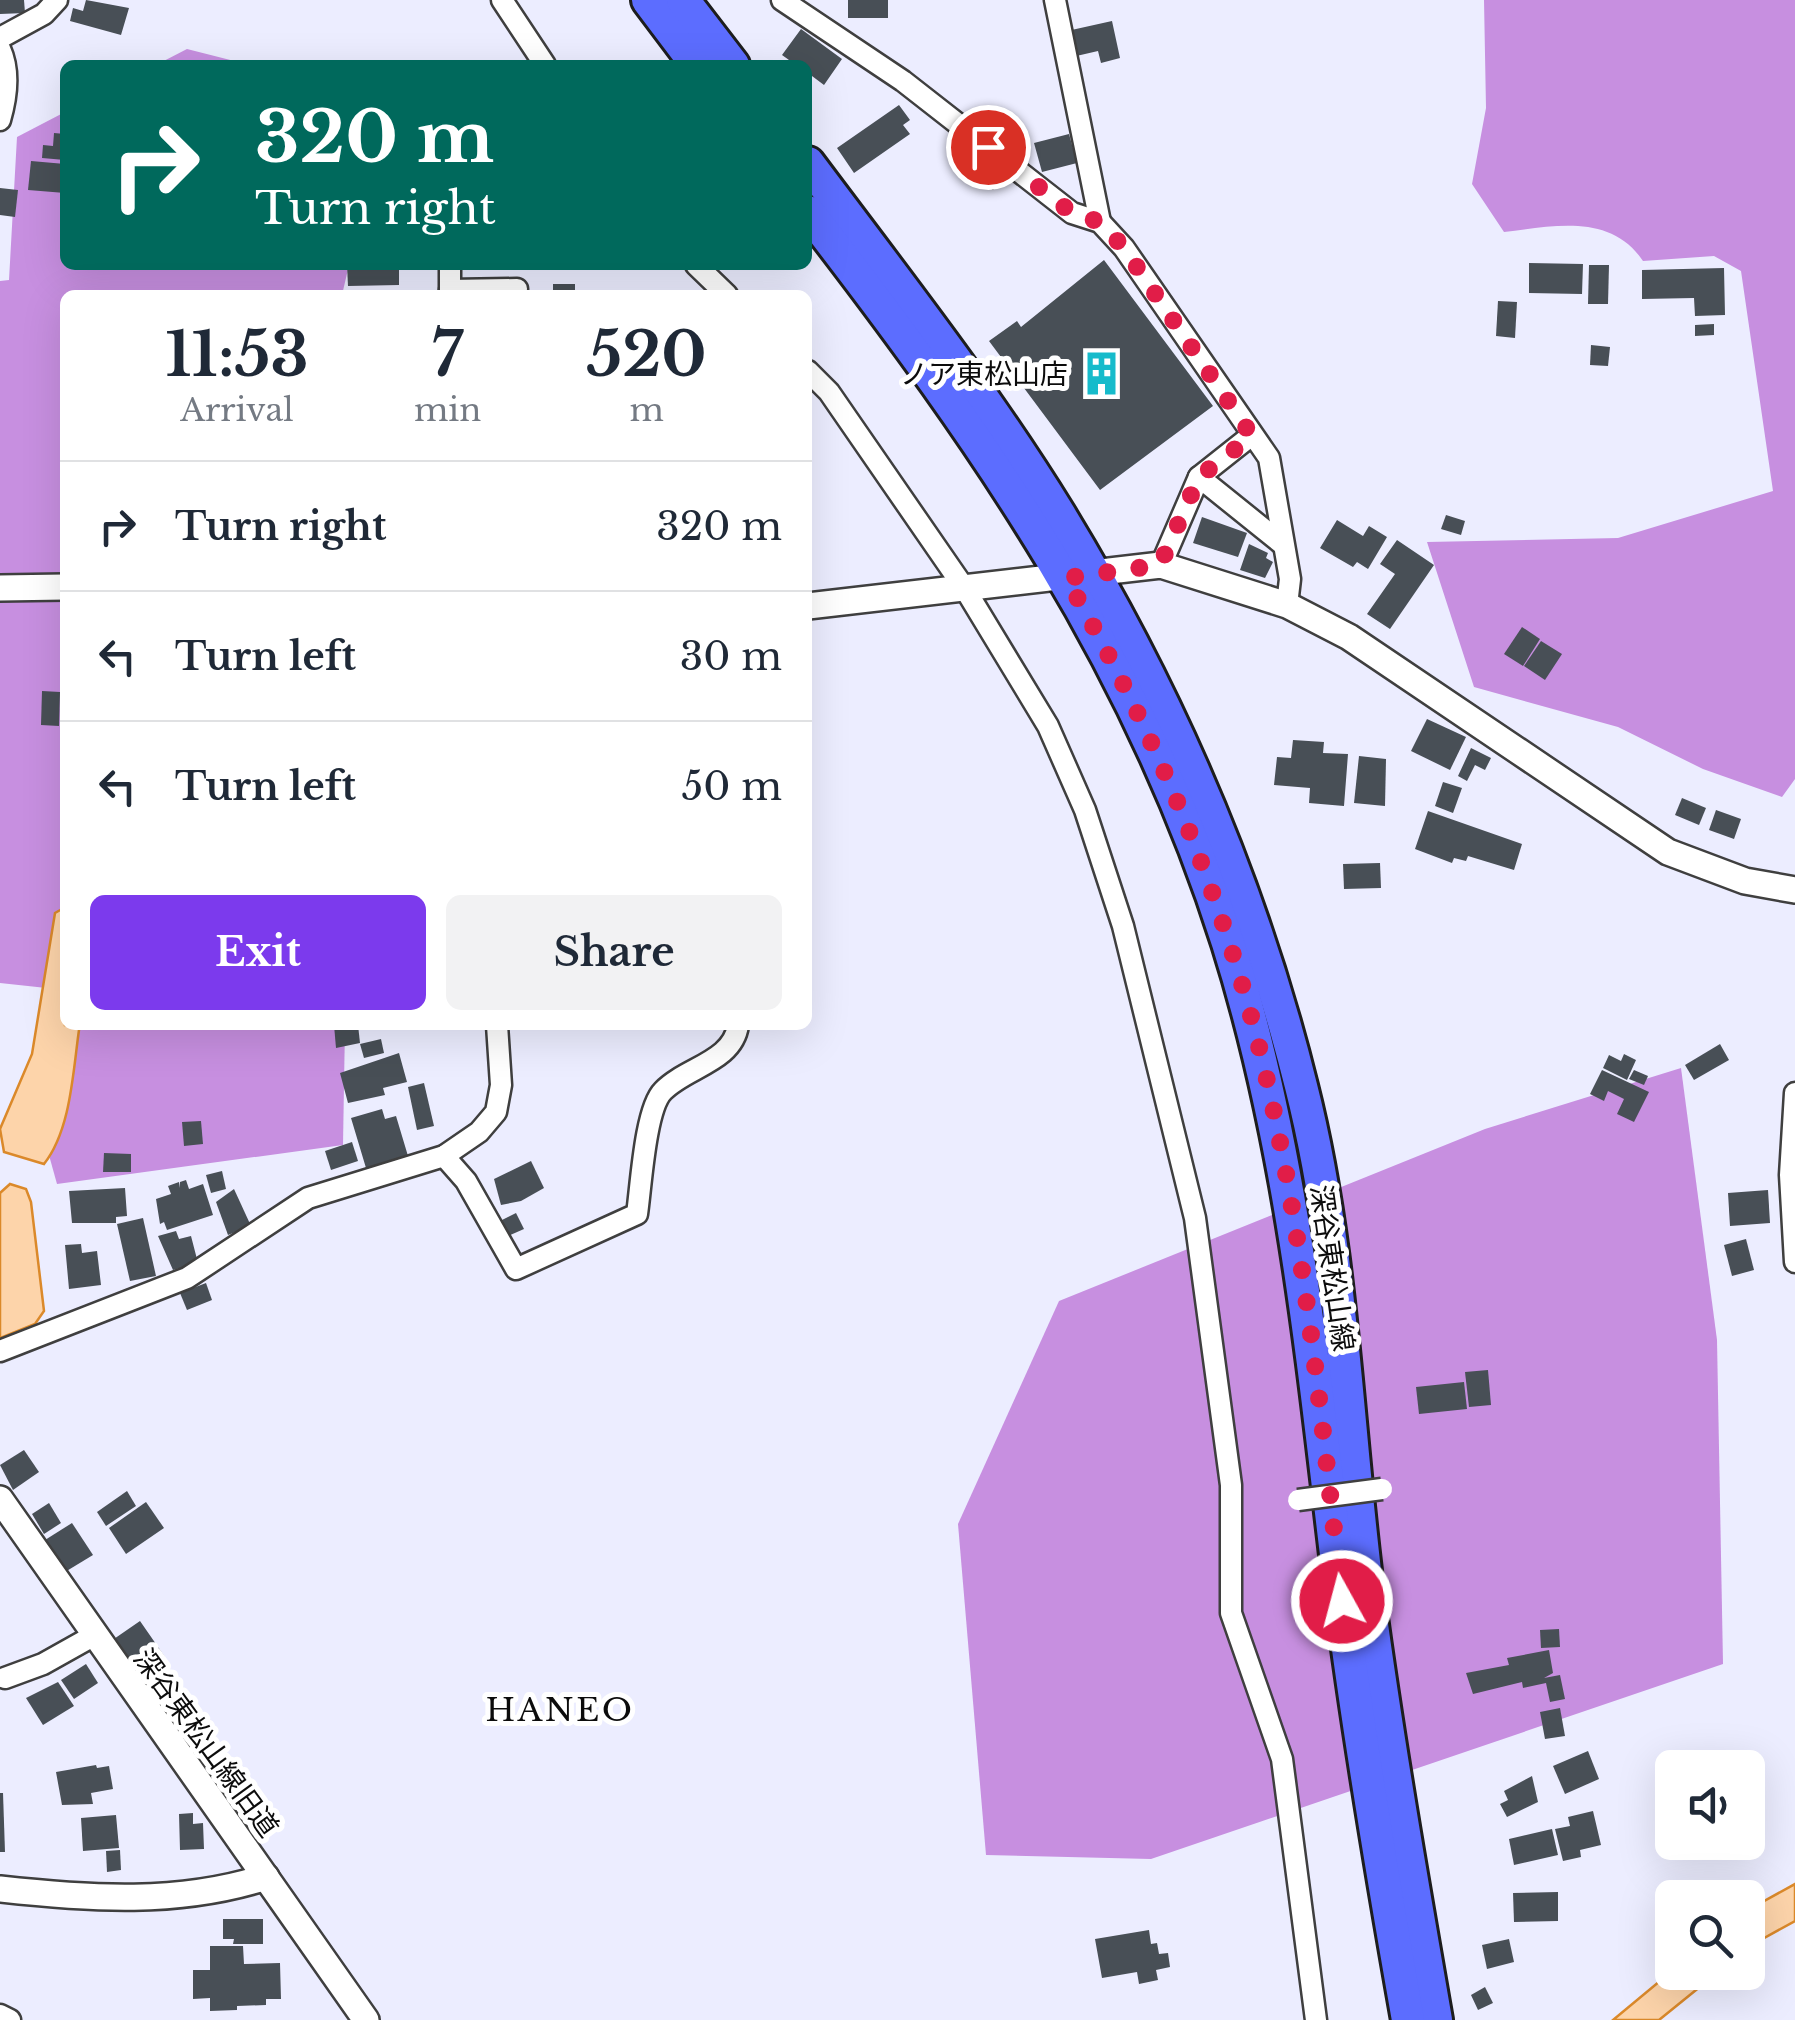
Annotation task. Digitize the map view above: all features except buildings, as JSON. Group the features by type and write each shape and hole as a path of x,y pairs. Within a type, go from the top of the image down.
{"main road":[{"path":"648,0 693,60"},
{"path":"684,0 729,60"},
{"name":"深谷東松山線","path":"812,169 998,421 1079,576 1184,750 1229,856 1302,1089 1331,1251 1369,1602 1436,2020"},
{"name":"深谷東松山線","path":"812,217 1079,576 1172,793 1227,940 1270,1096 1300,1256 1342,1601 1408,2020"}],"street":[{"path":"0,38 44,14 57,0"},
{"path":"502,0 541,60"},
{"path":"782,0 903,82 1072,213 1100,222 1124,248 1269,458 1280,543 1290,580 1287,606"},
{"path":"817,23 821,0"},
{"path":"1055,0 1100,222"},
{"path":"0,48 6,62 6,100 0,120"},
{"path":"701,270 722,290"},
{"path":"812,375 829,392 965,589 1048,726 1084,810 1123,926 1194,1218 1217,1361 1231,1485 1232,1613 1282,1758 1316,2020"},
{"path":"1160,565 1199,477 1252,436"},
{"path":"1199,477 1280,543"},
{"path":"812,606 1160,565 1287,606 1349,637 1668,852 1745,881 1795,890"},
{"path":"0,588 60,588"},
{"path":"0,1351 187,1278 308,1198 444,1156 479,1132 496,1112 502,1085 497,1030"},
{"path":"444,1156 466,1181 516,1269 637,1214 652,1118 661,1092 730,1047 736,1030"},
{"path":"1795,1093 1790,1176 1795,1262"},
{"path":"1298,1500 1382,1489"},
{"name":"深谷東松山線旧道","path":"0,1499 92,1636 366,2020"},
{"path":"5,1678 44,1664 92,1636"},
{"path":"0,1889 150,1898 223,1891 266,1877"},
{"path":"0,2015 10,2020"}],"shaded area":[{"path":"1484,0 1795,0 1795,779 1782,797 1703,769 1618,727 1474,687 1427,542 1618,538 1773,491 1741,271 1714,256 1643,261 1615,235 1580,226 1504,232 1472,184 1486,108"},
{"path":"187,49 230,60 166,60"},
{"path":"60,115 60,270 348,270 343,290 60,290 60,989 0,983 0,281 9,280 17,137"},
{"path":"60,910 60,1030 79,1030 65,1117 44,1164 4,1152 0,1129 32,1054 55,913"},
{"path":"63,1030 345,1030 343,1145 57,1184 37,1112"},
{"path":"1681,1068 1717,1340 1723,1664 1151,1859 986,1855 958,1524 1059,1301 1485,1129"},
{"path":"10,1184 26,1189 31,1202 44,1311 35,1324 0,1338 0,1193"},
{"path":"1795,1884 1795,1921 1765,1938 1765,1901"},
{"path":"1655,1985 1655,1990 1696,1990 1659,2020 1613,2020"}],"place":[{"name":"ノア東松山店","path":"1101,374"}],"district":[{"name":"HANEO","path":"560,1710"}],"route":[{"path":"988,147 1072,213 1100,222 1124,248 1252,436 1199,477 1160,565 1066,578 1096,629 1165,774 1227,940 1250,1018 1270,1096 1300,1256 1342,1601"}]}
